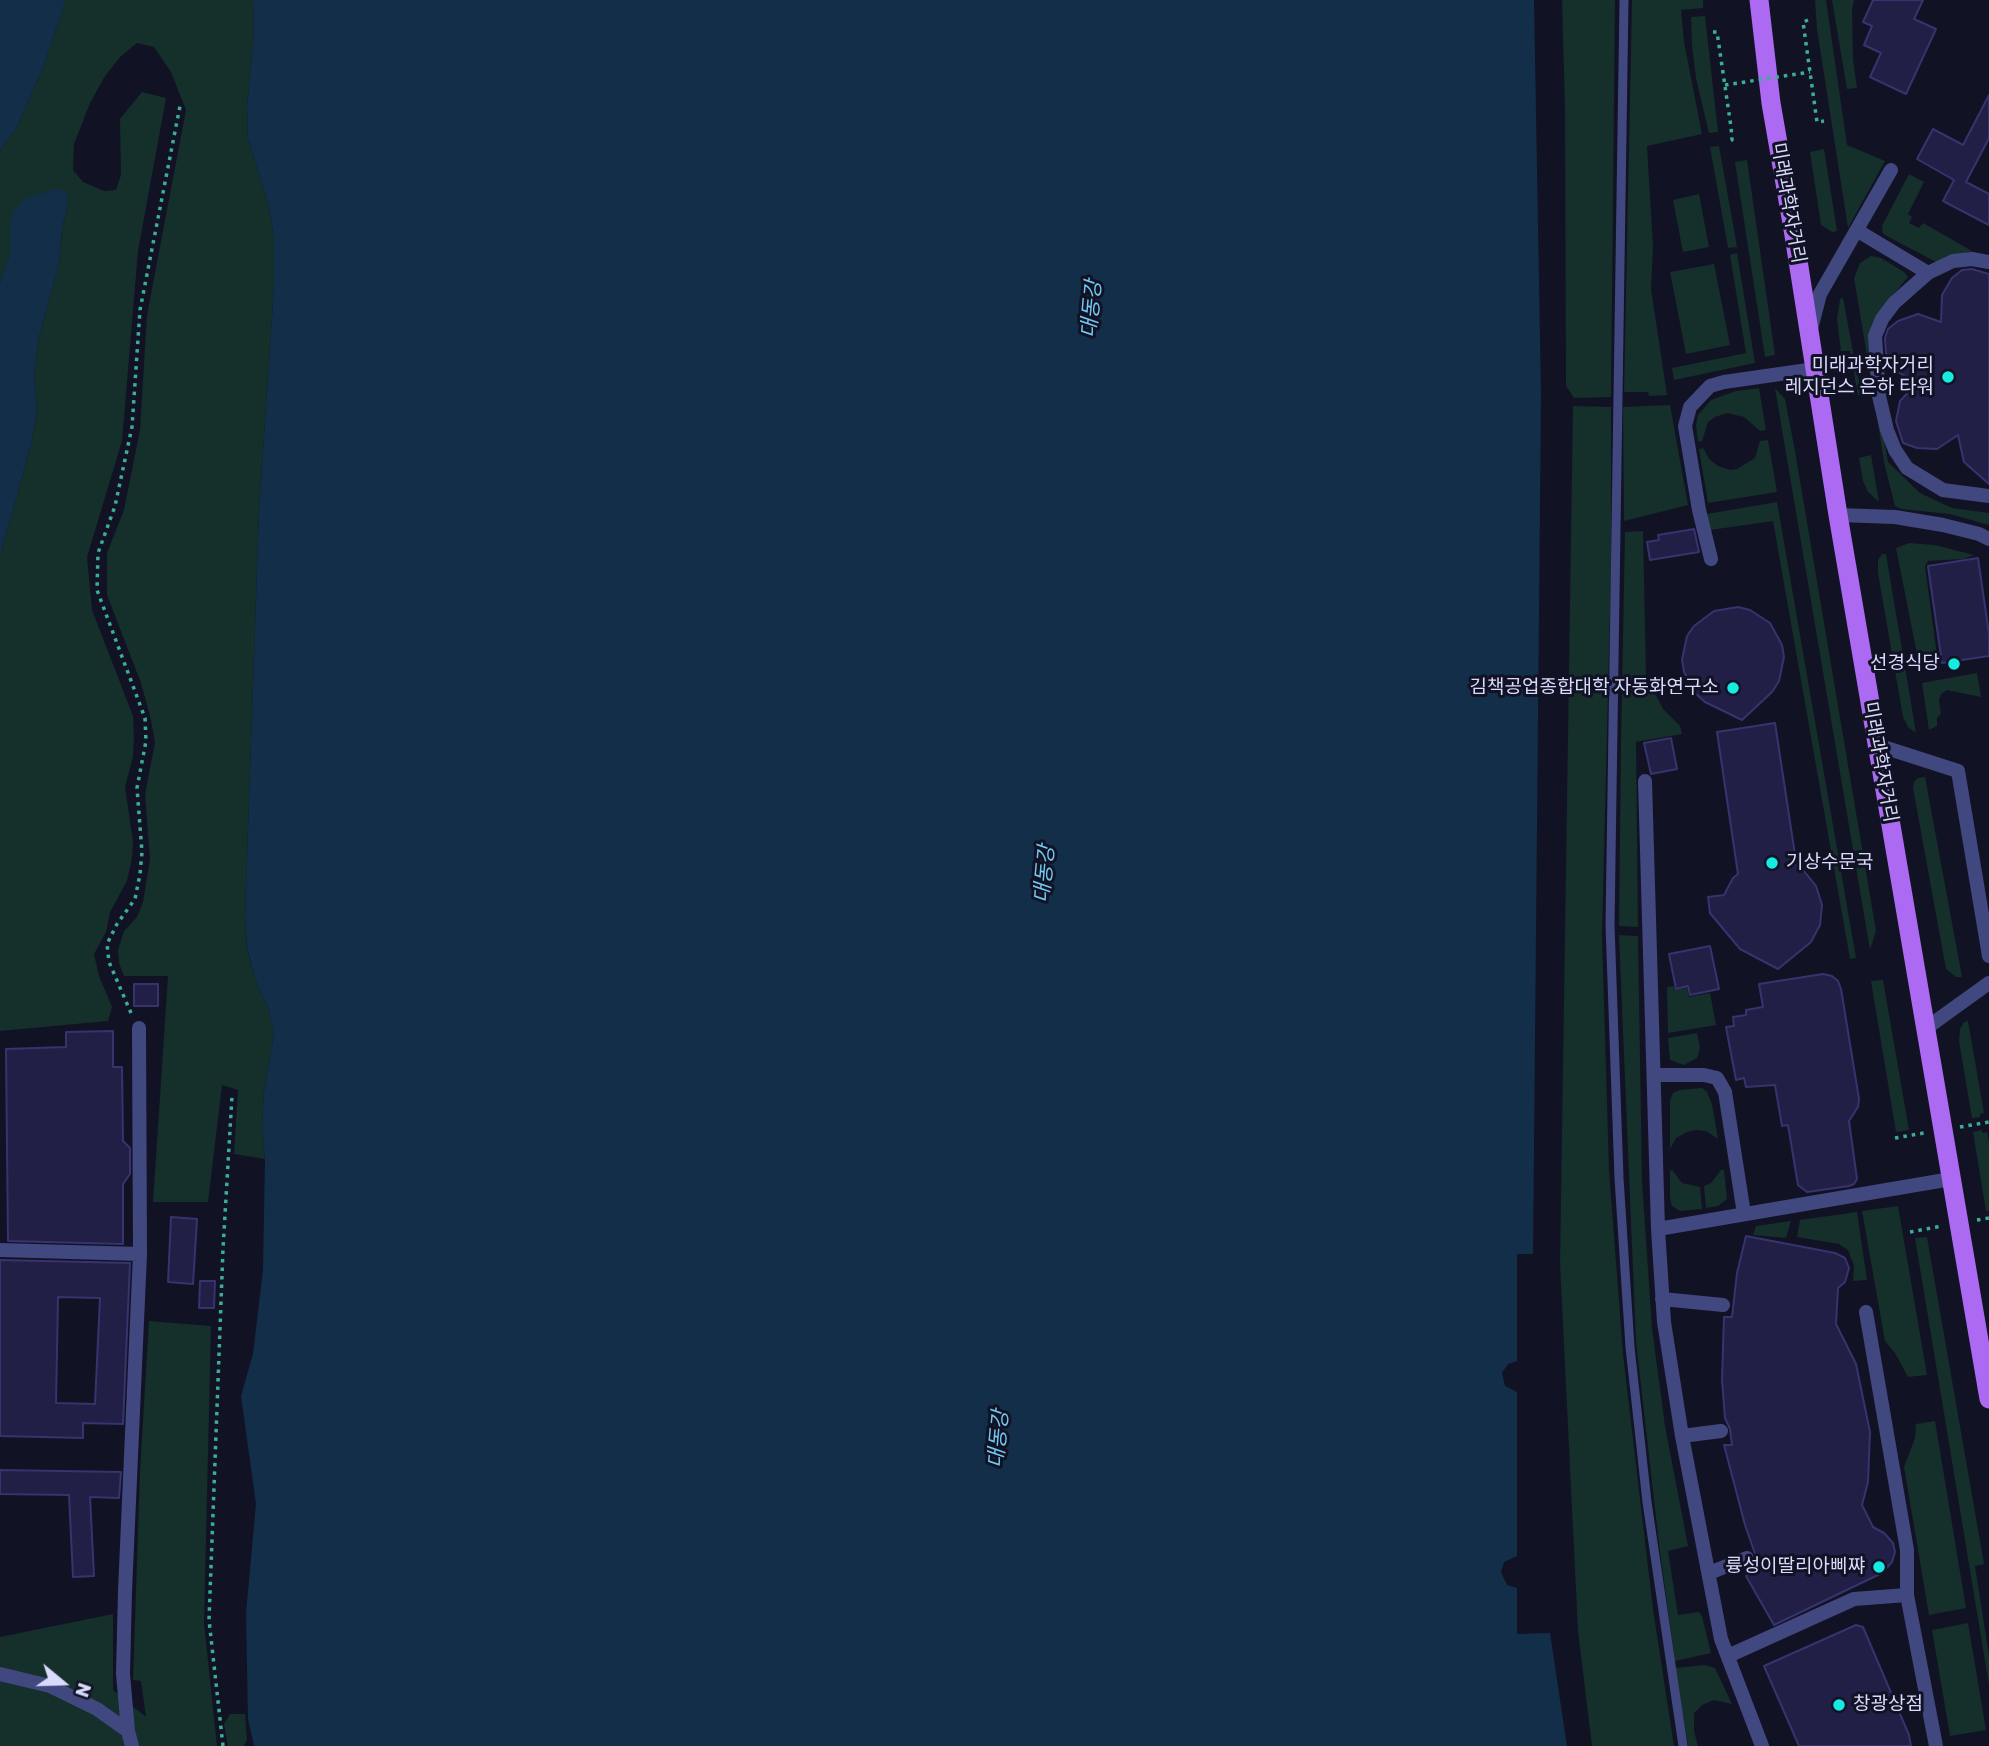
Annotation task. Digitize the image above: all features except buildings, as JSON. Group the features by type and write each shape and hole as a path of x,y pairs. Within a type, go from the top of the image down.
{"main road":[{"name":"미래과학자거리","path":"1759,0 1771,103 1838,515 1989,1399"}],"street":[{"path":"1810,334 1820,294 1891,170"},
{"path":"1858,230 1928,273"},
{"path":"1989,262 1972,259 1953,261 1928,273 1894,303 1875,336 1879,397 1887,430 1895,450 1907,468 1943,490 1989,496"},
{"path":"1711,559 1699,510 1685,426 1690,407 1710,386 1815,369"},
{"path":"1838,515 1895,517 1979,534 1989,539"},
{"path":"1877,745 1958,771 1989,956"},
{"path":"1645,781 1658,1228 1664,1322 1682,1436 1721,1639 1762,1746"},
{"path":"1925,1029 1989,983"},
{"path":"132,1746 128,1731 123,1674 141,1254 139,1028"},
{"path":"1655,1075 1704,1075 1717,1078 1725,1091 1744,1214"},
{"path":"1658,1228 1951,1179"},
{"path":"0,1250 141,1254"},
{"path":"1662,1299 1723,1305"},
{"path":"1866,1312 1907,1550 1906,1595 1936,1746"},
{"path":"1682,1436 1721,1431"},
{"path":"1709,1573 1747,1558"},
{"path":"1728,1656 1854,1599 1906,1595"},
{"path":"0,1674 50,1686 97,1709 128,1731"}],"lane":[{"path":"1624,0 1610,925 1619,1178 1630,1347 1647,1502 1683,1746"}],"path":[{"path":"1808,20 1803,22 1817,122 1824,121"},
{"path":"1713,32 1717,32 1725,85 1732,141 1727,141"},
{"path":"1725,85 1810,72"},
{"path":"139,1028 109,962 107,944 135,899 140,874 142,852 137,788 146,741 145,718 97,590 99,553 115,506 132,428 140,310 180,106"},
{"path":"223,1746 209,1620 223,1249 232,1096"}],"green space":[{"path":"66,0 253,0 254,34 247,106 248,138 269,206 274,239 274,287 259,511 245,917 247,948 274,1034 264,1091 262,1128 265,1159 234,1154 238,1090 222,1085 208,1202 153,1202 168,976 124,976 118,950 124,931 137,917 143,902 150,859 145,794 155,743 141,683 107,595 107,553 124,510 140,430 147,315 186,110 171,72 154,47 137,43 120,57 105,76 90,103 74,144 73,170 83,182 104,191 116,190 121,175 120,119 142,92 166,98 138,251 122,441 87,557 92,610 133,716 133,757 125,787 133,841 132,858 127,881 110,912 106,932 94,954 99,976 112,1007 108,1021 0,1031 0,556 32,441 37,408 34,379 38,341 59,263 68,202 10,221 10,253 0,283 0,150 16,129 42,70"},
{"path":"1562,0 1615,0 1611,397 1574,398 1566,386"},
{"path":"1632,0 1703,0 1703,8 1681,10 1684,42 1702,134 1647,146 1653,247 1651,289 1667,395 1649,396 1648,392 1624,392"},
{"path":"1815,0 1826,0 1847,145 1885,161 1848,228 1817,29"},
{"path":"1832,0 1854,0 1853,60 1857,88 1847,89"},
{"path":"1705,16 1718,132 1709,133 1696,78 1691,17"},
{"path":"1719,146 1737,247 1728,248 1710,147"},
{"path":"1824,149 1837,231 1832,232 1821,225 1810,152"},
{"path":"1747,160 1775,355 1765,357 1735,162"},
{"path":"1909,174 1924,182 1908,214 1912,217 1909,223 1919,228 1923,223 1972,251 1936,262 1883,234 1882,226"},
{"path":"1699,194 1709,247 1683,252 1673,200"},
{"path":"1737,253 1755,363 1674,380 1672,368 1746,353 1730,255"},
{"path":"1871,256 1881,258 1908,277 1888,301 1873,391 1854,278 1860,263"},
{"path":"1714,264 1730,345 1686,354 1670,272"},
{"path":"1843,298 1862,395 1858,395 1850,351 1841,351 1837,319 1840,299"},
{"path":"1759,388 1766,430 1760,431 1744,417 1727,413 1708,422 1702,441 1698,442 1698,415 1711,400 1736,391"},
{"path":"1775,388 1785,399 1795,451 1876,931 1870,950"},
{"path":"1670,405 1688,505 1624,521 1623,407"},
{"path":"1573,406 1611,407 1611,569 1602,935 1609,1170 1623,1354 1653,1609 1674,1746 1592,1746 1578,1631 1560,1263"},
{"path":"1876,410 1879,410 1888,462 1920,493 1952,508 1989,513 1989,525 1950,514 1901,509 1895,506 1884,462"},
{"path":"1768,440 1777,492 1708,503 1699,449 1703,448 1709,459 1718,466 1730,470 1737,469 1755,458 1760,441"},
{"path":"1871,455 1879,502 1868,492 1863,481 1859,458"},
{"path":"1777,502 1856,958 1850,959 1773,521 1710,530 1707,514"},
{"path":"1643,531 1646,676 1663,709 1680,726 1682,734 1636,742 1638,927 1619,926 1621,742 1625,532"},
{"path":"1909,543 1935,545 1974,555 1964,559 1928,561 1925,566 1938,663 1929,670 1920,669 1896,548"},
{"path":"1882,554 1886,554 1916,733 1908,727 1903,717 1878,573 1878,560"},
{"path":"1977,673 1981,697 1947,690 1941,694 1939,700 1941,714 1937,718 1937,726 1929,730 1922,683"},
{"path":"1925,777 1962,977 1956,977 1946,969 1913,788 1918,778"},
{"path":"1619,935 1638,936 1642,1181 1652,1328 1665,1426 1688,1546 1668,1551 1678,1615 1699,1612 1711,1653 1675,1661 1636,1342"},
{"path":"1883,980 1909,1130 1896,1132 1871,981"},
{"path":"1674,986 1675,990 1687,988 1689,997 1710,993 1716,1025 1668,1033 1667,987"},
{"path":"1968,1021 1984,1113 1980,1114 1980,1117 1972,1118 1959,1041 1960,1029 1964,1022"},
{"path":"1697,1033 1700,1048 1697,1058 1684,1065 1670,1060 1668,1038"},
{"path":"1702,1088 1707,1092 1712,1104 1718,1139 1706,1131 1696,1130 1676,1138 1670,1149 1670,1101 1673,1093"},
{"path":"1982,1130 1982,1133 1987,1132 1989,1142 1989,1211 1986,1211 1973,1132"},
{"path":"1672,1170 1682,1183 1700,1187 1702,1209 1680,1211 1672,1206"},
{"path":"1721,1170 1724,1170 1727,1199 1718,1206 1706,1208 1704,1186 1711,1183"},
{"path":"1898,1206 1927,1375 1908,1377 1885,1341 1862,1211"},
{"path":"1857,1212 1867,1280 1853,1281 1854,1266 1848,1250 1839,1244 1797,1237 1800,1220"},
{"path":"1791,1221 1786,1238 1753,1235 1756,1226"},
{"path":"1927,1237 1984,1564 1975,1566 1989,1656 1989,1685 1915,1238"},
{"path":"149,1321 211,1326 204,1623 217,1746 0,1746 0,1637 113,1614 113,1690 146,1717 141,1681 133,1680 140,1471"},
{"path":"1935,1421 1966,1608 1929,1615 1904,1467 1915,1438 1916,1424"},
{"path":"1968,1623 1986,1730 1950,1736 1932,1630"},
{"path":"1705,1665 1715,1668 1732,1704 1714,1700 1702,1705 1694,1713 1694,1731 1698,1746 1688,1746 1675,1668"},
{"path":"230,1714 245,1714 247,1740 244,1746 228,1746 224,1724"}],"water":[{"path":"0,0 66,0 42,70 16,129 0,150"},
{"name":"대동강","path":"253,0 1534,0 1541,395 1533,1254 1517,1254 1517,1361 1508,1364 1502,1373 1505,1386 1517,1392 1517,1556 1504,1562 1501,1572 1507,1585 1517,1588 1517,1634 1550,1633 1567,1746 254,1746 248,1719 246,1613 256,1504 241,1396 253,1354 263,1270 265,1159 262,1128 264,1091 274,1034 247,947 245,916 259,511 274,287 274,239 269,206 248,138 247,106 254,34"},
{"path":"59,188 66,193 68,202 59,263 38,341 34,379 37,408 32,441 0,556 0,283 10,253 10,221 14,211 24,199"}],"place":[{"name":"미래과학자거리 레지던스 은하 타워","path":"1948,377"},
{"name":"선경식당","path":"1954,664"},
{"name":"김책공업종합대학 자동화연구소","path":"1733,688"},
{"name":"기상수문국","path":"1772,863"},
{"name":"륭성이딸리아삐쨔","path":"1879,1567"},
{"name":"창광상점","path":"1839,1705"}]}
